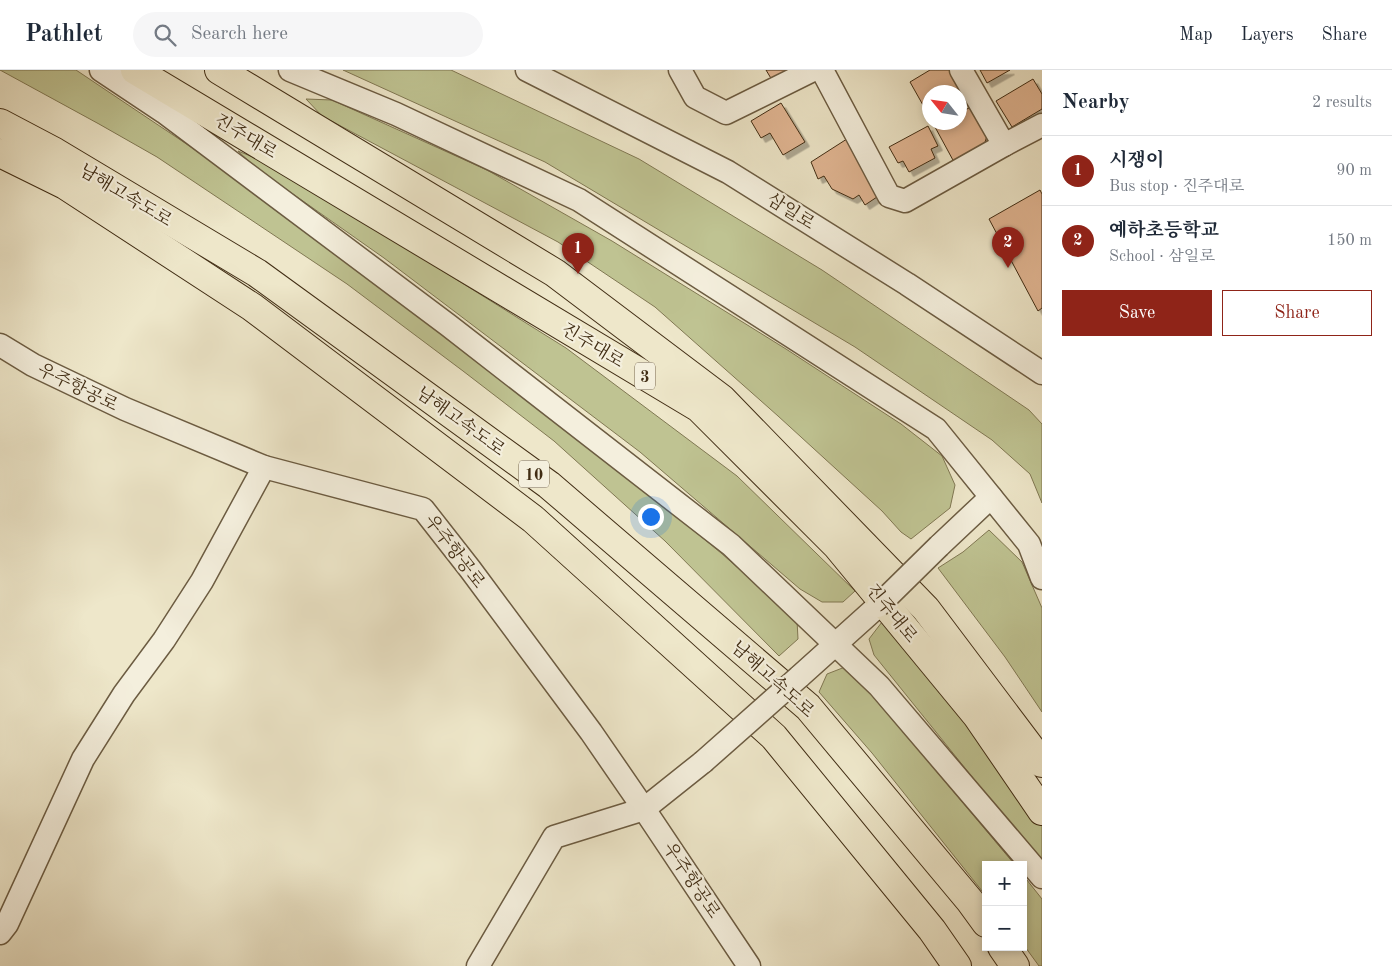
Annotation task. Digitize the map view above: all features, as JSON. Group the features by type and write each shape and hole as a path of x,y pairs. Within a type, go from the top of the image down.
{"main road":[{"name":"진주대로","path":"135,70 699,408 837,546 977,716 1042,811"},
{"name":"진주대로","path":"219,70 555,273 722,399 926,609 1042,763"},
{"name":"남해고속도로","path":"0,123 55,152 257,273 549,485 808,707 982,918"},
{"name":"남해고속도로","path":"0,154 65,185 252,308 533,519 774,737 932,930 957,966"},
{"path":"1005,951 1015,966"}],"street":[{"path":"101,70 164,112 448,325 731,544 880,686 1042,877"},
{"path":"290,70 396,114 579,200 936,428 1029,544 1042,578"},
{"path":"680,70 695,97 726,113 813,70"},
{"path":"822,70 890,196 905,201 1042,125"},
{"path":"961,70 1004,145"},
{"name":"삼일로","path":"532,71 728,172 907,284 1042,373"},
{"name":"우주항공로","path":"0,345 33,365 125,409 264,467 424,509 591,732 749,966"},
{"path":"0,933 7,924 83,759 124,694 164,640 202,581 264,467"},
{"path":"478,966 554,837 644,808 703,762 799,677 878,606 991,497"}],"green space":[{"path":"0,70 76,70 191,147 400,298 583,440 721,553 797,620 798,639 779,656 665,541 554,441 347,284 157,157"},
{"path":"343,70 451,70 639,159 822,270 1029,410 1042,424 1042,503 1030,474 992,440 855,347 545,162"},
{"path":"306,99 332,100 487,170 612,241 786,349 901,424 942,456 955,485 950,508 911,539 901,532 882,511 778,416 655,307 558,242 322,116"},
{"path":"238,151 275,166 566,348 737,476 855,591 843,602 822,602 800,589 640,452 384,258 256,168"},
{"path":"989,530 1022,562 1042,608 1042,712 1005,657 938,568 963,552"},
{"path":"882,622 910,649 1042,824 1042,861 874,655 869,639"},
{"path":"845,667 861,681 1012,861 982,861 982,891 872,753 819,692 827,674"},
{"path":"1027,880 1042,899 1042,966 1039,966 1027,950"}],"building":[{"path":"766,70 789,70 772,80"},
{"path":"930,70 952,70 960,85 922,85 922,103 910,82"},
{"path":"980,70 1010,70 987,83"},
{"path":"1033,79 1042,94 1042,109 1012,127 996,101"},
{"path":"781,103 805,142 783,155 770,133 761,138 751,121"},
{"path":"973,106 988,132 984,146 954,162 937,130 967,130 967,109"},
{"path":"922,129 930,130 938,146 931,149 935,158 909,172 903,161 898,163 889,147"},
{"path":"850,137 880,195 865,205 859,195 853,199 832,189 824,176 818,179 811,162"},
{"path":"1040,190 1042,194 1042,308 1038,311 989,219"}],"place":[{"name":"예하초등학교","path":"1008,268"},
{"name":"시쟁이","path":"578,274"}]}
